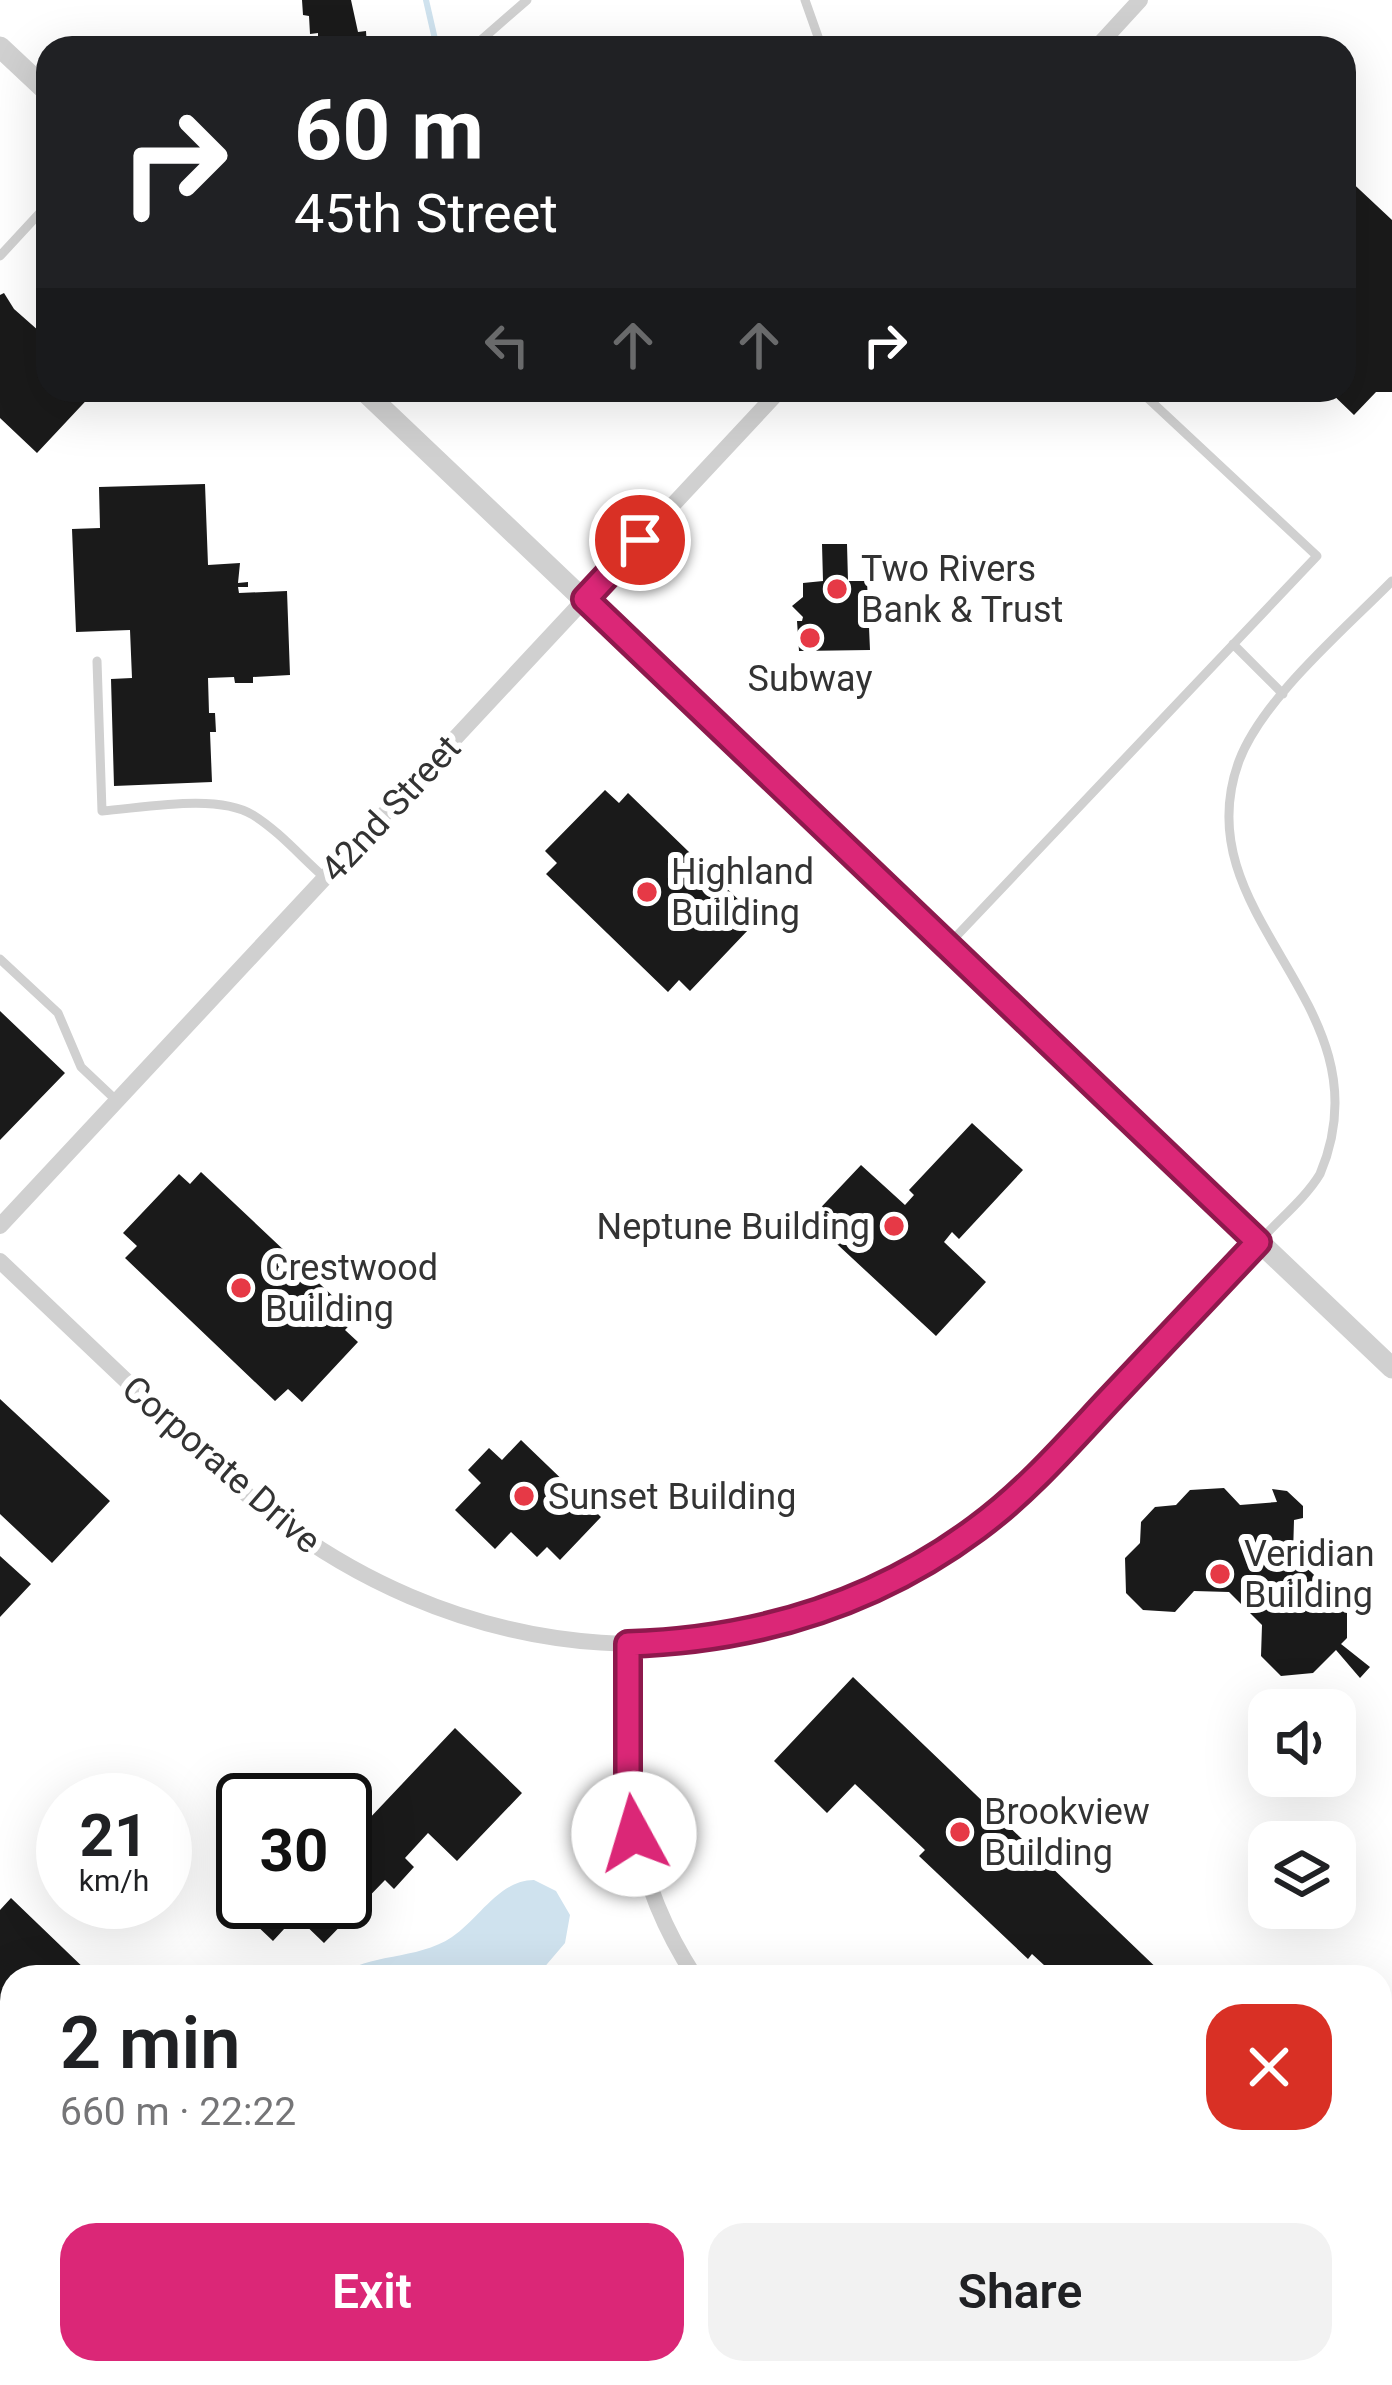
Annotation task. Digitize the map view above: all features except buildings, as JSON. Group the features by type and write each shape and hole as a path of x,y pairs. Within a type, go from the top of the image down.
{"street":[{"path":"1107,36 1140,0"},
{"path":"0,47 36,81"},
{"path":"376,402 1392,1368"},
{"name":"42nd Street","path":"0,1226 769,402"},
{"name":"Corporate Drive","path":"0,1261 261,1507 330,1558 413,1600 484,1624 553,1638 628,1644 712,1638 797,1619 877,1588 956,1543 1031,1481 1258,1242"},
{"path":"628,1644 628,1784 635,1841 658,1913 688,1965"}],"lane":[{"path":"486,36 527,0"},
{"path":"806,0 818,36"},
{"path":"0,256 36,217"},
{"path":"948,945 1317,556 1152,402"},
{"path":"1328,1017 1269,924 1230,830 1232,782 1262,716 1392,581"},
{"path":"1233,644 1283,694"},
{"path":"97,661 102,812 208,804 232,807 252,814 325,878"},
{"path":"0,959 58,1013 81,1066 117,1101"},
{"path":"1258,1242 1319,1177 1350,1092"}],"water":[{"path":"534,1880 556,1891 570,1915 565,1943 546,1965 361,1965 438,1945 500,1893"}],"waterway":[{"path":"426,0 434,36"}],"place":[{"name":"Two Rivers Bank & Trust","path":"837,589"},
{"name":"Subway","path":"810,638"},
{"name":"Highland Building","path":"647,892"},
{"name":"Neptune Building","path":"894,1226"},
{"name":"Crestwood Building","path":"241,1288"},
{"name":"Sunset Building","path":"524,1496"},
{"name":"Veridian Building","path":"1220,1574"},
{"name":"Brookview Building","path":"960,1832"}],"route":[{"path":"634,1834 628,1784 628,1644 712,1638 797,1619 864,1594 956,1543 1031,1481 1258,1242 585,599 640,540"}]}
